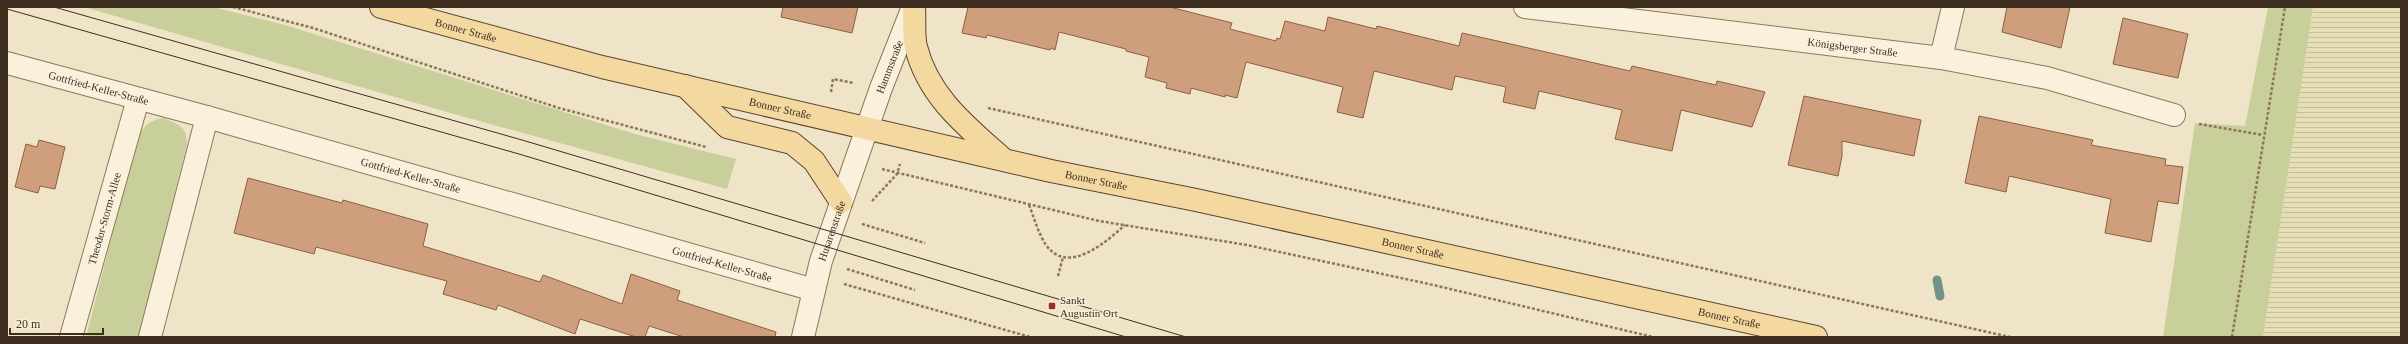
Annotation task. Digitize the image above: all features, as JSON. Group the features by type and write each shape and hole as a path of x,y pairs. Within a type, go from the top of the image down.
{"main road":[{"name":"Bonner Straße","path":"381,7 602,67 1003,159 1816,337"},
{"path":"914,7 916,47 932,87 953,114 1003,159"},
{"path":"686,86 727,127 792,143 814,161 841,202"}],"street":[{"name":"Hammstraße","path":"867,127 914,7"},
{"name":"Königsberger Straße","path":"1525,7 1941,58 2047,78 2174,115"},
{"path":"1941,58 1953,7"},
{"name":"Gottfried-Keller-Straße","path":"7,63 207,118 814,290"},
{"name":"Theodor-Storm-Allee","path":"71,337 138,99"},
{"path":"150,337 207,118"},
{"name":"Husarenstraße","path":"803,337 821,262 867,127"}],"path":[{"path":"233,7 313,28 559,108 707,147"},
{"path":"2232,337 2263,135 2285,7"},
{"path":"982,107 2010,337"},
{"path":"2174,115 2189,123 2263,135"},
{"path":"867,206 897,174 1126,225 1247,245 1430,284 1653,337"},
{"path":"1029,204 1047,246 1063,257 1077,257 1089,252 1126,225"},
{"path":"862,224 925,243"},
{"path":"1058,276 1063,257"},
{"path":"850,270 915,290"},
{"path":"841,283 1030,337"}],"shaded area":[{"path":"2313,7 2401,7 2401,337 2263,337"}],"green space":[{"path":"84,7 213,7 285,25 635,134 736,159 727,189 454,114"},
{"path":"2268,7 2313,7 2263,337 2163,337 2195,123 2245,126"},
{"path":"164,118 178,125 184,130 186,133 187,144 139,337 86,337 135,146 142,131 148,124"}],"building":[{"path":"783,7 858,7 852,33 781,17"},
{"path":"968,7 1170,7 1232,23 1230,29 1276,41 1277,38 1280,39 1285,21 1325,31 1328,17 1376,29 1377,26 1459,46 1462,33 1630,71 1632,66 1716,85 1717,81 1765,92 1752,127 1681,110 1672,151 1615,139 1622,110 1539,91 1535,109 1503,102 1506,87 1455,76 1452,90 1374,71 1363,118 1337,112 1343,87 1246,62 1237,98 1225,95 1225,97 1191,88 1190,94 1166,88 1167,83 1145,77 1149,57 1126,51 1126,49 1059,32 1055,50 987,35 986,38 962,33"},
{"path":"2007,7 2070,7 2061,48 2002,32"},
{"path":"2123,18 2188,34 2178,78 2113,64"},
{"path":"1804,96 1921,120 1914,156 1842,141 1842,156 1838,176 1788,165"},
{"path":"1979,116 2093,140 2091,145 2166,159 2165,165 2183,167 2178,204 2158,201 2151,242 2105,233 2111,199 2009,176 2006,192 1965,183"},
{"path":"39,140 65,147 55,189 40,186 38,193 15,187 26,144 37,147"},
{"path":"248,178 342,203 343,200 428,224 423,246 540,282 543,275 622,304 631,274 680,291 677,300 776,332 775,337 684,337 649,326 645,337 636,337 580,319 575,334 498,305 496,310 443,294 447,281 316,247 314,254 234,233"}],"waterway":[{"path":"1937,280 1940,296"}],"tram line":[{"path":"54,7 522,140 1186,337"},
{"path":"7,9 519,154 1126,337"}],"place":[{"name":"Sankt Augustin Ort","path":"1052,306"}]}
